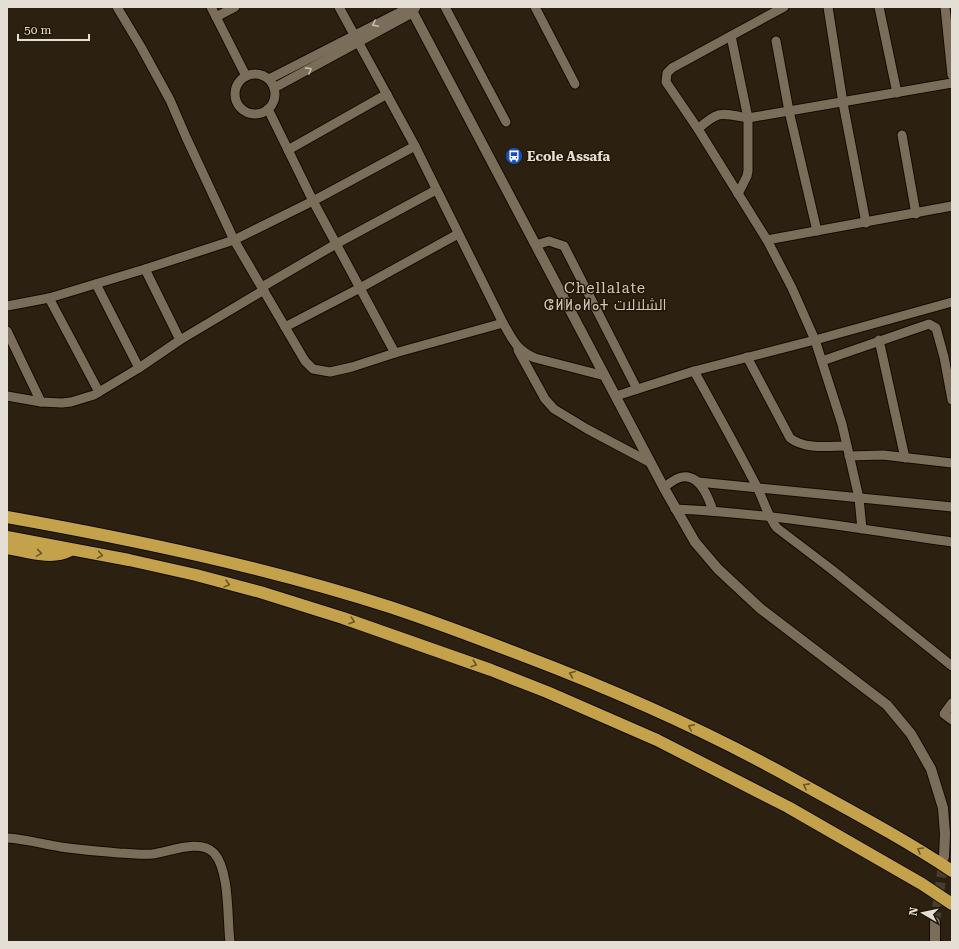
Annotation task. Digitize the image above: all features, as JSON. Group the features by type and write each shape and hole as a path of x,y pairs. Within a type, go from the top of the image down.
{"highway":[{"path":"7,517 79,530 192,554 305,582 390,607 487,642 573,675 657,711 762,762 894,835 952,871"},
{"path":"7,537 129,560 196,575 260,592 343,618 491,670 547,692 657,740 788,807 922,884 952,904"},
{"path":"7,548 54,555 71,550"}],"street":[{"path":"211,7 246,76"},
{"path":"216,17 235,7"},
{"path":"339,7 415,146 503,323 545,399 554,409 587,429 651,463"},
{"path":"445,7 506,122"},
{"path":"535,7 575,84"},
{"path":"784,7 672,68 667,73 666,78 668,85 698,129 767,240 792,288 815,340 842,424 859,498 862,529"},
{"path":"828,7 843,103 866,223"},
{"path":"879,7 897,93"},
{"path":"945,7 952,75"},
{"path":"121,8 170,100 234,240 305,360 313,369 330,372 352,367 395,353 503,323"},
{"path":"274,88 356,39 412,8 470,123 616,396 675,510 695,542 734,585 761,609 887,705 911,734 931,769 943,808 945,834 944,857"},
{"path":"731,36 748,118 747,176 738,194"},
{"path":"269,79 356,39"},
{"path":"776,41 789,112 817,231"},
{"path":"257,74 263,75 269,79 275,93 273,102 268,109 254,113 248,112 242,108 236,95 236,88 239,82 246,76 257,74"},
{"path":"698,129 710,118 720,114 748,118 843,103 952,83"},
{"path":"288,150 387,94"},
{"path":"268,109 313,201 395,353"},
{"path":"902,135 916,214"},
{"path":"7,306 48,298 146,269 234,240 313,201 415,146"},
{"path":"7,396 41,402 71,402 99,392 139,368 180,340 336,244 436,190"},
{"path":"767,240 916,214 952,206"},
{"path":"285,327 458,234"},
{"path":"536,245 549,241 564,246 637,389"},
{"path":"146,269 180,340"},
{"path":"96,284 139,368"},
{"path":"48,298 99,392"},
{"path":"616,396 694,371 815,340 952,302"},
{"path":"822,360 929,324 936,328 944,357 952,400"},
{"path":"7,331 41,402"},
{"path":"879,340 905,458"},
{"path":"517,348 527,355 535,358 605,376"},
{"path":"747,357 790,438 797,443 805,445 847,446"},
{"path":"694,371 757,488 772,523 952,666"},
{"path":"849,456 874,455 952,463"},
{"path":"664,488 676,479 684,477 693,478 704,488 713,511"},
{"path":"698,482 952,508"},
{"path":"675,510 713,511 862,529 952,542"},
{"path":"952,703 944,714 952,720"},
{"path":"7,838 77,849 142,854 153,854 188,847 206,848 211,851 220,862 225,881 230,942"},
{"path":"935,922 935,942"}],"tunnel":[{"path":"935,922 944,858"}],"place":[{"name":"Ecole Assafa","path":"514,156"}],"district":[{"name":"Chellalate ⵛⵍⵍⴰⵍⴰⵜ الشلالات","path":"605,296"}]}
